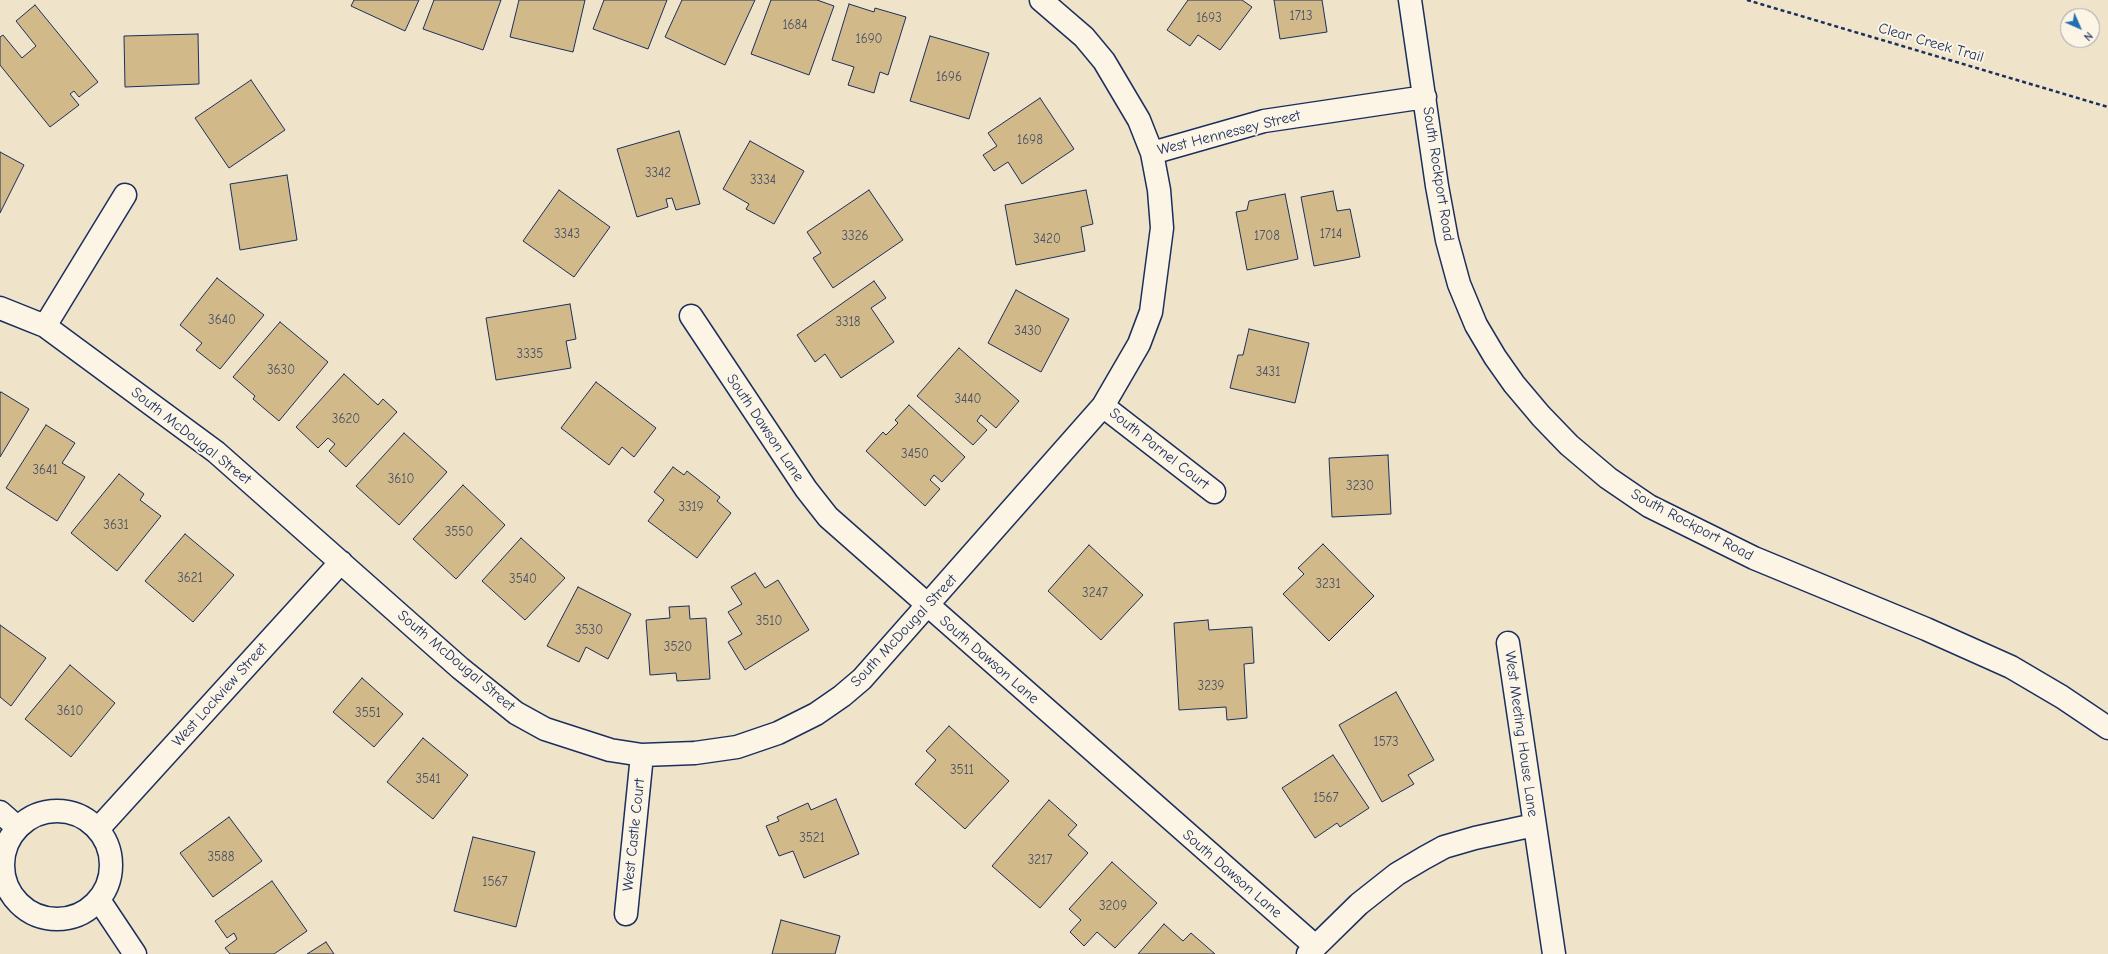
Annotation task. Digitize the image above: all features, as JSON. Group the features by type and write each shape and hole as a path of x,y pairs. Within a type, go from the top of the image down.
{"street":[{"name":"West Hennessey Street","path":"1041,0 1084,37 1104,61 1139,120 1152,153 1264,121 1425,97"},
{"name":"South Rockport Road","path":"1410,0 1425,97 1436,186 1447,240 1459,284 1476,325 1514,384 1541,416 1569,445 1608,478 1649,506 1754,558 1926,629 2010,667 2108,728"},
{"name":"South McDougal Street","path":"0,308 45,326 216,452 460,668 516,713 545,729 579,742 610,750 642,755 696,753 737,747 778,733 816,714 842,696 862,679 1103,406 1139,344 1150,312 1162,228 1159,190 1152,153"},
{"path":"45,326 124,195"},
{"name":"South Dawson Lane","path":"691,316 806,489 828,517 1312,950"},
{"name":"South Parnel Court","path":"1103,406 1214,492"},
{"name":"West Lockview Street","path":"98,829 341,562"},
{"name":"West Meeting House Lane","path":"1508,643 1554,954"},
{"name":"West Castle Court","path":"626,914 642,755"},
{"path":"50,811 68,811 84,817 98,829 107,842 111,857 111,872 107,887 99,900 87,911 72,917 56,920 35,915 26,910 7,905 6,886 2,870 3,855 8,840 17,827 32,816 50,811"},
{"path":"0,812 17,827"},
{"name":"West Meeting House Lane","path":"1312,950 1359,904 1392,878 1444,847 1475,838 1534,825"},
{"path":"99,900 135,954"}],"path":[{"name":"Clear Creek Trail","path":"1747,0 2108,107"}],"building":[{"path":"354,0 419,0 405,31 351,6"},
{"path":"434,0 501,0 483,50 423,29"},
{"path":"519,0 585,0 573,52 510,37"},
{"path":"604,0 667,0 648,49 593,29"},
{"path":"682,0 755,0 725,65 665,37"},
{"path":"771,0 817,0 834,6 809,75 751,54"},
{"path":"1188,0 1242,0 1252,7 1220,50 1198,35 1190,46 1167,30"},
{"path":"1274,0 1322,0 1327,32 1280,39"},
{"path":"849,4 874,12 875,8 906,17 888,75 880,72 874,93 848,85 854,67 832,60"},
{"path":"35,5 98,82 79,97 74,91 70,94 79,105 50,127 0,65 0,37 3,35 22,58 36,46 16,21"},
{"path":"198,34 199,84 125,87 124,36"},
{"path":"930,36 989,53 969,119 910,101"},
{"path":"251,80 285,130 229,168 195,118"},
{"path":"1040,98 1074,149 1022,184 1008,162 994,171 983,155 997,146 988,133"},
{"path":"679,131 700,204 676,210 672,198 666,199 668,207 637,217 617,149"},
{"path":"750,141 804,171 774,224 746,209 749,204 723,189"},
{"path":"0,152 24,165 0,213"},
{"path":"287,175 297,240 240,250 230,184"},
{"path":"559,190 610,227 574,277 523,241"},
{"path":"869,190 903,240 833,288 813,258 821,253 807,232"},
{"path":"1086,190 1093,224 1081,227 1085,251 1016,265 1005,205"},
{"path":"1333,191 1337,211 1350,209 1360,257 1314,266 1301,197"},
{"path":"1285,194 1298,259 1247,270 1236,212 1247,210 1249,201"},
{"path":"217,278 264,315 220,369 196,350 202,343 180,325"},
{"path":"874,281 886,298 871,308 894,342 841,378 825,354 815,362 797,335"},
{"path":"1016,290 1069,319 1041,372 988,343"},
{"path":"570,304 576,339 566,341 571,368 496,380 486,318"},
{"path":"280,322 328,362 279,421 253,399 255,396 233,377"},
{"path":"1249,329 1309,343 1295,403 1230,388 1238,355 1243,355"},
{"path":"959,348 1019,401 996,428 981,415 977,421 987,430 973,445 917,396"},
{"path":"344,374 378,405 383,399 397,412 346,467 329,451 335,444 328,438 318,448 296,427"},
{"path":"596,382 656,428 634,457 622,447 609,465 561,428"},
{"path":"1,392 29,409 0,457 0,393"},
{"path":"909,405 965,457 942,482 934,475 930,480 940,489 925,506 866,451 883,432 886,435 898,423 895,420"},
{"path":"46,425 75,443 62,463 85,477 57,521 6,488"},
{"path":"404,433 447,472 399,525 356,486"},
{"path":"1388,455 1391,514 1332,517 1329,458"},
{"path":"673,467 684,475 687,471 720,497 717,501 731,513 697,558 648,521 664,500 654,492"},
{"path":"119,474 144,494 140,500 161,516 117,571 71,533"},
{"path":"463,485 505,525 456,579 413,539"},
{"path":"185,534 234,575 193,622 145,581"},
{"path":"521,538 565,578 525,620 482,581"},
{"path":"1323,544 1374,596 1329,641 1283,594 1304,574 1298,568"},
{"path":"1089,545 1143,595 1101,640 1048,591"},
{"path":"755,573 765,588 778,580 809,630 745,670 728,642 742,634 728,612 742,604 731,587"},
{"path":"578,587 631,614 608,659 586,647 579,662 547,646"},
{"path":"689,606 690,619 706,618 710,679 677,681 676,673 650,675 646,620 670,618 669,607"},
{"path":"1208,620 1209,630 1252,627 1254,663 1244,664 1247,718 1227,720 1226,707 1179,710 1174,623"},
{"path":"0,625 46,658 11,706 0,697"},
{"path":"70,665 115,703 71,757 25,719"},
{"path":"362,678 403,714 374,747 333,712"},
{"path":"1396,692 1434,760 1408,775 1414,784 1382,802 1339,725"},
{"path":"949,726 1009,781 965,829 915,784 936,760 926,751"},
{"path":"423,738 468,775 433,819 387,782"},
{"path":"1333,755 1369,808 1340,827 1337,823 1315,838 1282,788"},
{"path":"836,799 859,854 804,878 793,851 779,856 766,826 779,821 777,817 808,803 811,810"},
{"path":"1049,800 1077,825 1068,835 1088,853 1040,908 992,866"},
{"path":"229,817 262,861 213,897 180,853"},
{"path":"473,837 535,852 516,927 454,911"},
{"path":"1112,862 1157,903 1115,948 1097,932 1084,946 1070,932 1081,920 1069,909"},
{"path":"272,881 307,931 274,954 230,954 225,948 237,939 234,933 227,938 215,921"},
{"path":"781,920 840,936 835,954 772,954"},
{"path":"1164,924 1183,941 1191,933 1215,954 1138,954"},
{"path":"326,942 334,954 307,954"}]}
